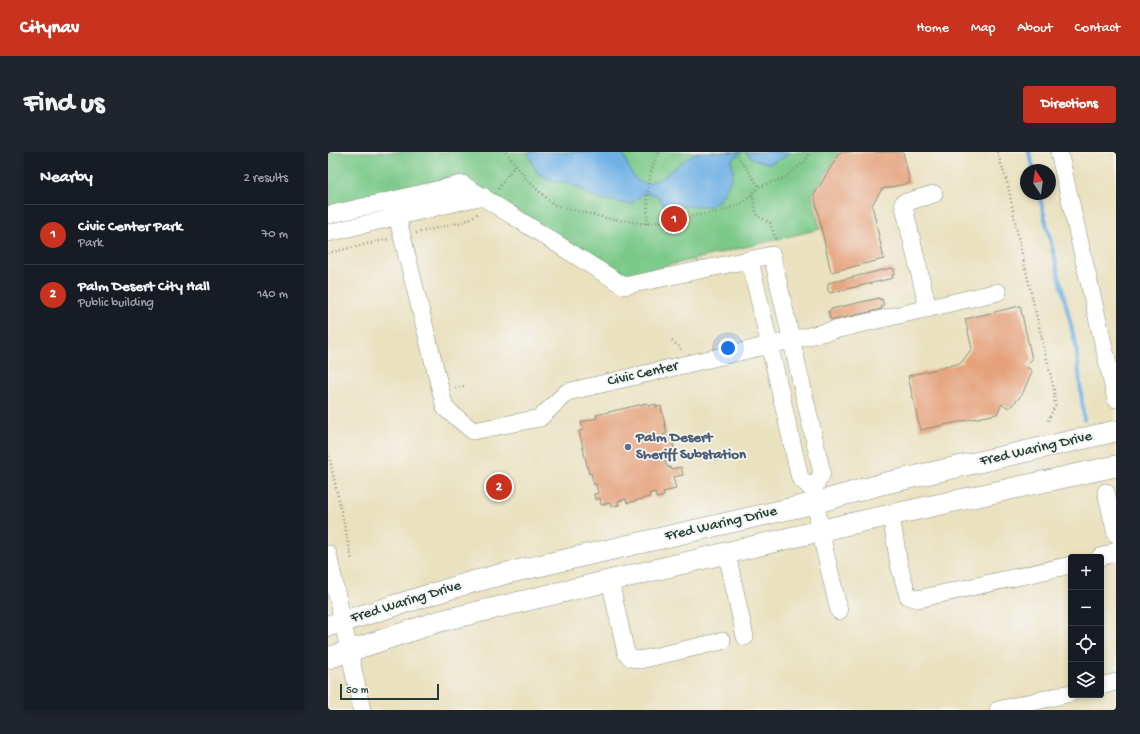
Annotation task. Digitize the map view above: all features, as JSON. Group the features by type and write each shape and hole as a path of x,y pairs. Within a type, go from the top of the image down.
{"main road":[{"name":"Fred Waring Drive","path":"335,624 496,576 814,496 882,484 1116,431"},
{"name":"Fred Waring Drive","path":"328,658 440,622 891,515 1116,466"}],"street":[{"path":"1059,152 1116,399"},
{"path":"328,215 462,184 624,286 772,255 822,473 814,496"},
{"path":"928,309 903,202 934,194"},
{"path":"328,233 483,196"},
{"name":"Civic Center","path":"393,200 445,408 473,431 540,418 567,392 998,292"},
{"path":"750,260 800,478 814,496 839,612"},
{"path":"1106,492 1116,534"},
{"path":"891,515 899,565 908,596 918,599 1068,566"},
{"path":"1104,556 1111,554 1116,550"},
{"path":"328,554 335,624 350,652 362,710"},
{"path":"727,554 745,637"},
{"path":"610,581 626,653 631,658 640,660 722,641"},
{"path":"1104,685 1116,682"},
{"path":"998,710 1068,694"}],"path":[{"path":"506,152 528,181 554,205 606,218 647,224 722,211 744,202 759,188 786,176 805,161 810,152"},
{"path":"647,224 651,173 655,158 660,152"},
{"path":"735,152 759,188"},
{"path":"997,152 1008,185 1020,245 1054,390 1055,406 1048,421"},
{"path":"752,195 757,216"},
{"path":"328,452 352,560"}],"green space":[{"path":"328,152 839,152 812,195 820,229 624,276 461,176 328,208"}],"water":[{"path":"527,152 622,152 636,179 643,183 651,183 660,179 684,160 699,152 743,152 732,159 733,175 720,200 709,206 683,206 669,209 665,207 657,195 644,193 631,204 597,199 578,187 564,182 549,181 537,173"},
{"path":"745,152 788,152 785,157 769,164 753,159"}],"building":[{"path":"840,152 903,152 910,183 882,189 872,205 884,259 831,272 814,195"},
{"path":"891,268 894,269 895,274 892,275 893,278 830,293 828,291 828,283"},
{"path":"879,298 880,300 882,299 884,306 881,307 882,309 834,320 830,319 828,311 831,311 831,309"},
{"path":"1020,306 1032,359 1026,366 1032,371 1022,395 1009,408 1002,404 997,414 920,430 908,376 961,363 972,348 965,319"},
{"name":"Palm Desert Sheriff Substation","path":"647,403 648,406 656,404 656,407 661,406 667,434 663,435 663,438 671,436 676,457 665,459 667,467 670,467 670,469 681,467 683,475 673,477 676,489 663,492 664,496 656,498 655,492 649,494 650,497 627,503 626,499 618,501 619,505 611,507 610,503 601,505 600,498 595,500 594,494 598,493 591,473 589,474 579,431 583,430 581,422 597,418 596,415"}],"waterway":[{"path":"1029,152 1032,164"},
{"path":"1040,200 1076,346 1084,420"}],"place":[{"name":"Civic Center Park","path":"674,219"},
{"name":"Palm Desert Sheriff Substation","path":"628,447"},
{"name":"Palm Desert City Hall","path":"499,487"}]}
